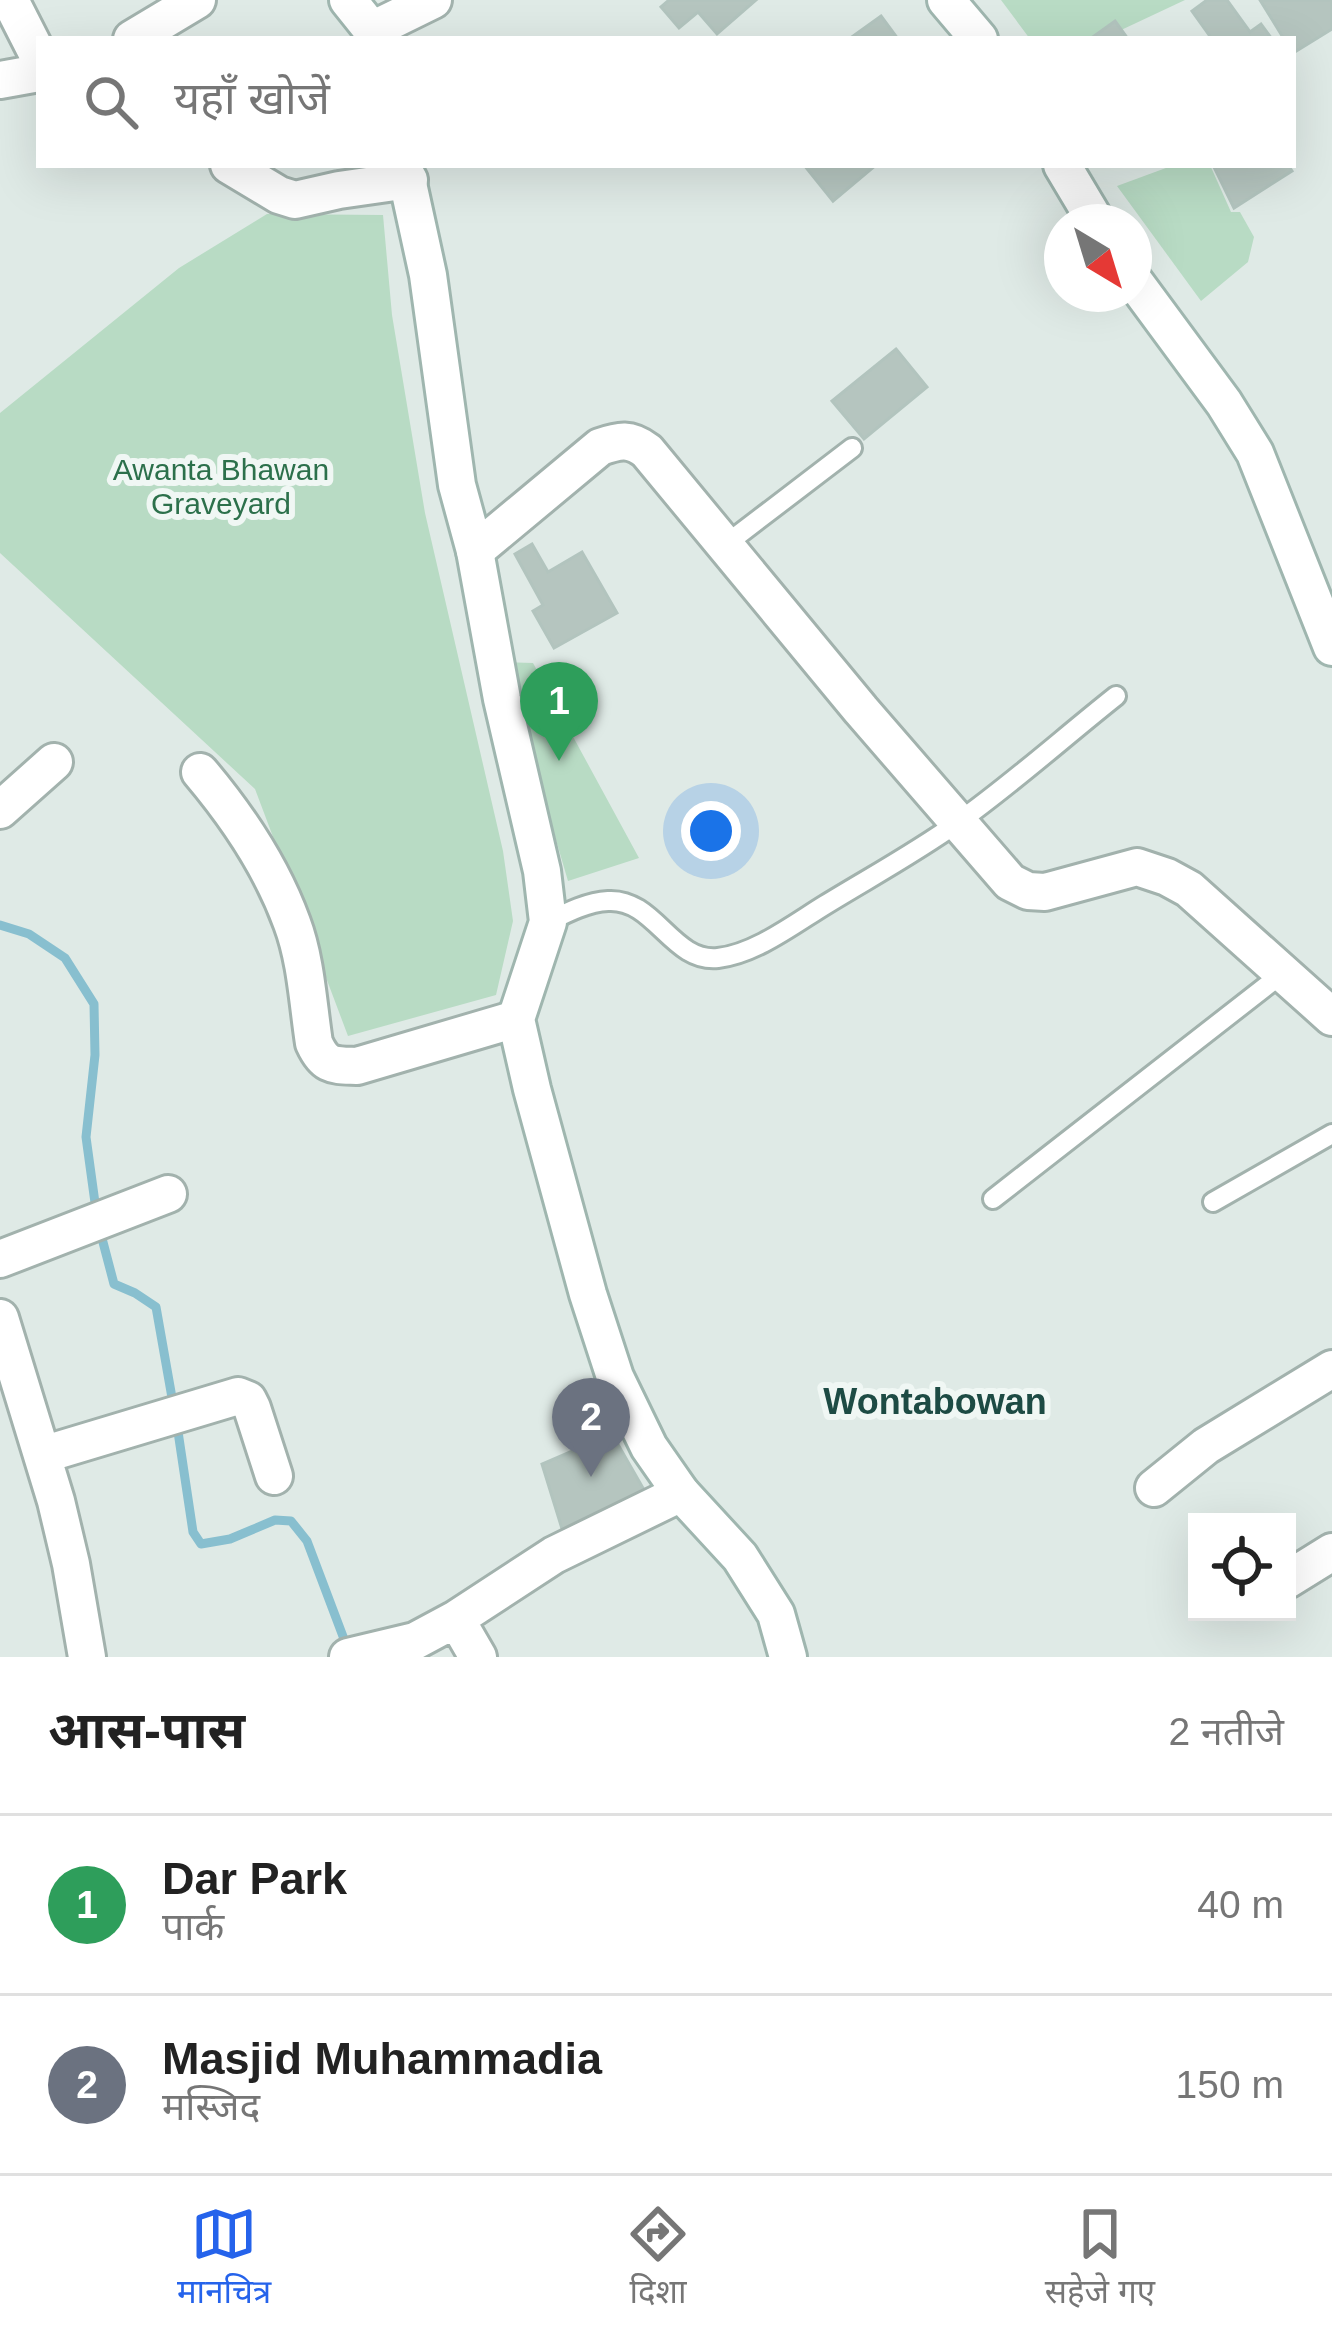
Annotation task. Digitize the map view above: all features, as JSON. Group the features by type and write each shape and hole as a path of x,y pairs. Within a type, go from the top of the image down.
{"street":[{"path":"10,0 36,51"},
{"path":"137,36 197,0"},
{"path":"348,0 373,35 433,0"},
{"path":"946,0 977,36"},
{"path":"0,80 36,74"},
{"path":"234,168 279,196 295,200 407,173 428,275 457,485 475,550 502,699 542,871 548,922 516,1019 538,1112 615,1378 649,1447 681,1493 740,1557 776,1614 788,1657"},
{"path":"1064,168 1085,204"},
{"path":"1152,305 1255,453 1332,647"},
{"path":"475,550 600,447 621,439 636,442 1010,882 1028,891 1045,892 1137,867 1167,877 1189,890 1332,1017"},
{"path":"0,810 54,761"},
{"path":"200,772 230,807 272,878 293,926 314,1043 321,1057 333,1065 358,1066 516,1019"},
{"path":"0,1259 168,1194"},
{"path":"0,1318 71,1564 87,1657"},
{"path":"1154,1487 1206,1446 1332,1369"},
{"path":"42,1455 238,1396 248,1400 274,1476"},
{"path":"356,1656 415,1641 554,1555 681,1493"},
{"path":"1296,1574 1332,1552"},
{"path":"456,1619 478,1657"}],"lane":[{"path":"725,545 852,448"},
{"path":"548,922 608,901 633,904 697,956 716,959 748,950 957,823 1115,696"},
{"path":"993,1199 1282,973"},
{"path":"1213,1202 1332,1134"}],"green space":[{"path":"1001,0 1185,0 1108,36 1028,36"},
{"path":"1166,168 1211,168 1231,212 1240,212 1254,237 1248,262 1201,301 1152,234 1152,204 1130,204 1117,186"},
{"name":"Awanta Bhawan Graveyard","path":"267,214 383,215 392,315 425,513 503,851 513,921 496,995 348,1036 255,789 0,553 0,413 179,268"},
{"path":"504,662 533,663 639,858 568,881"}],"building":[{"path":"669,0 756,0 717,34 698,12 679,28 661,7"},
{"path":"1207,0 1227,0 1250,32 1261,24 1270,36 1210,36 1192,11"},
{"path":"1260,0 1332,0 1332,29 1296,51 1296,36 1282,36"},
{"path":"881,16 896,36 853,36"},
{"path":"1115,21 1126,36 1094,36"},
{"path":"806,168 872,168 833,201"},
{"path":"1214,168 1290,168 1292,171 1234,208"},
{"path":"896,349 927,387 864,439 832,401"},
{"path":"532,544 548,572 582,552 617,613 554,648 533,611 543,605 515,554"},
{"path":"612,1434 644,1490 563,1532 542,1464"}],"waterway":[{"path":"0,925 29,934 65,958 94,1004 95,1055 86,1137 96,1210"},
{"path":"99,1227 114,1284 156,1307 174,1409"},
{"path":"177,1425 193,1532 201,1544 230,1539 275,1520 291,1521 307,1541 347,1647"}],"place":[{"name":"Dar Park","path":"559,761"},
{"name":"Masjid Muhammadia","path":"591,1477"}],"district":[{"name":"Wontabowan","path":"935,1401"}]}
